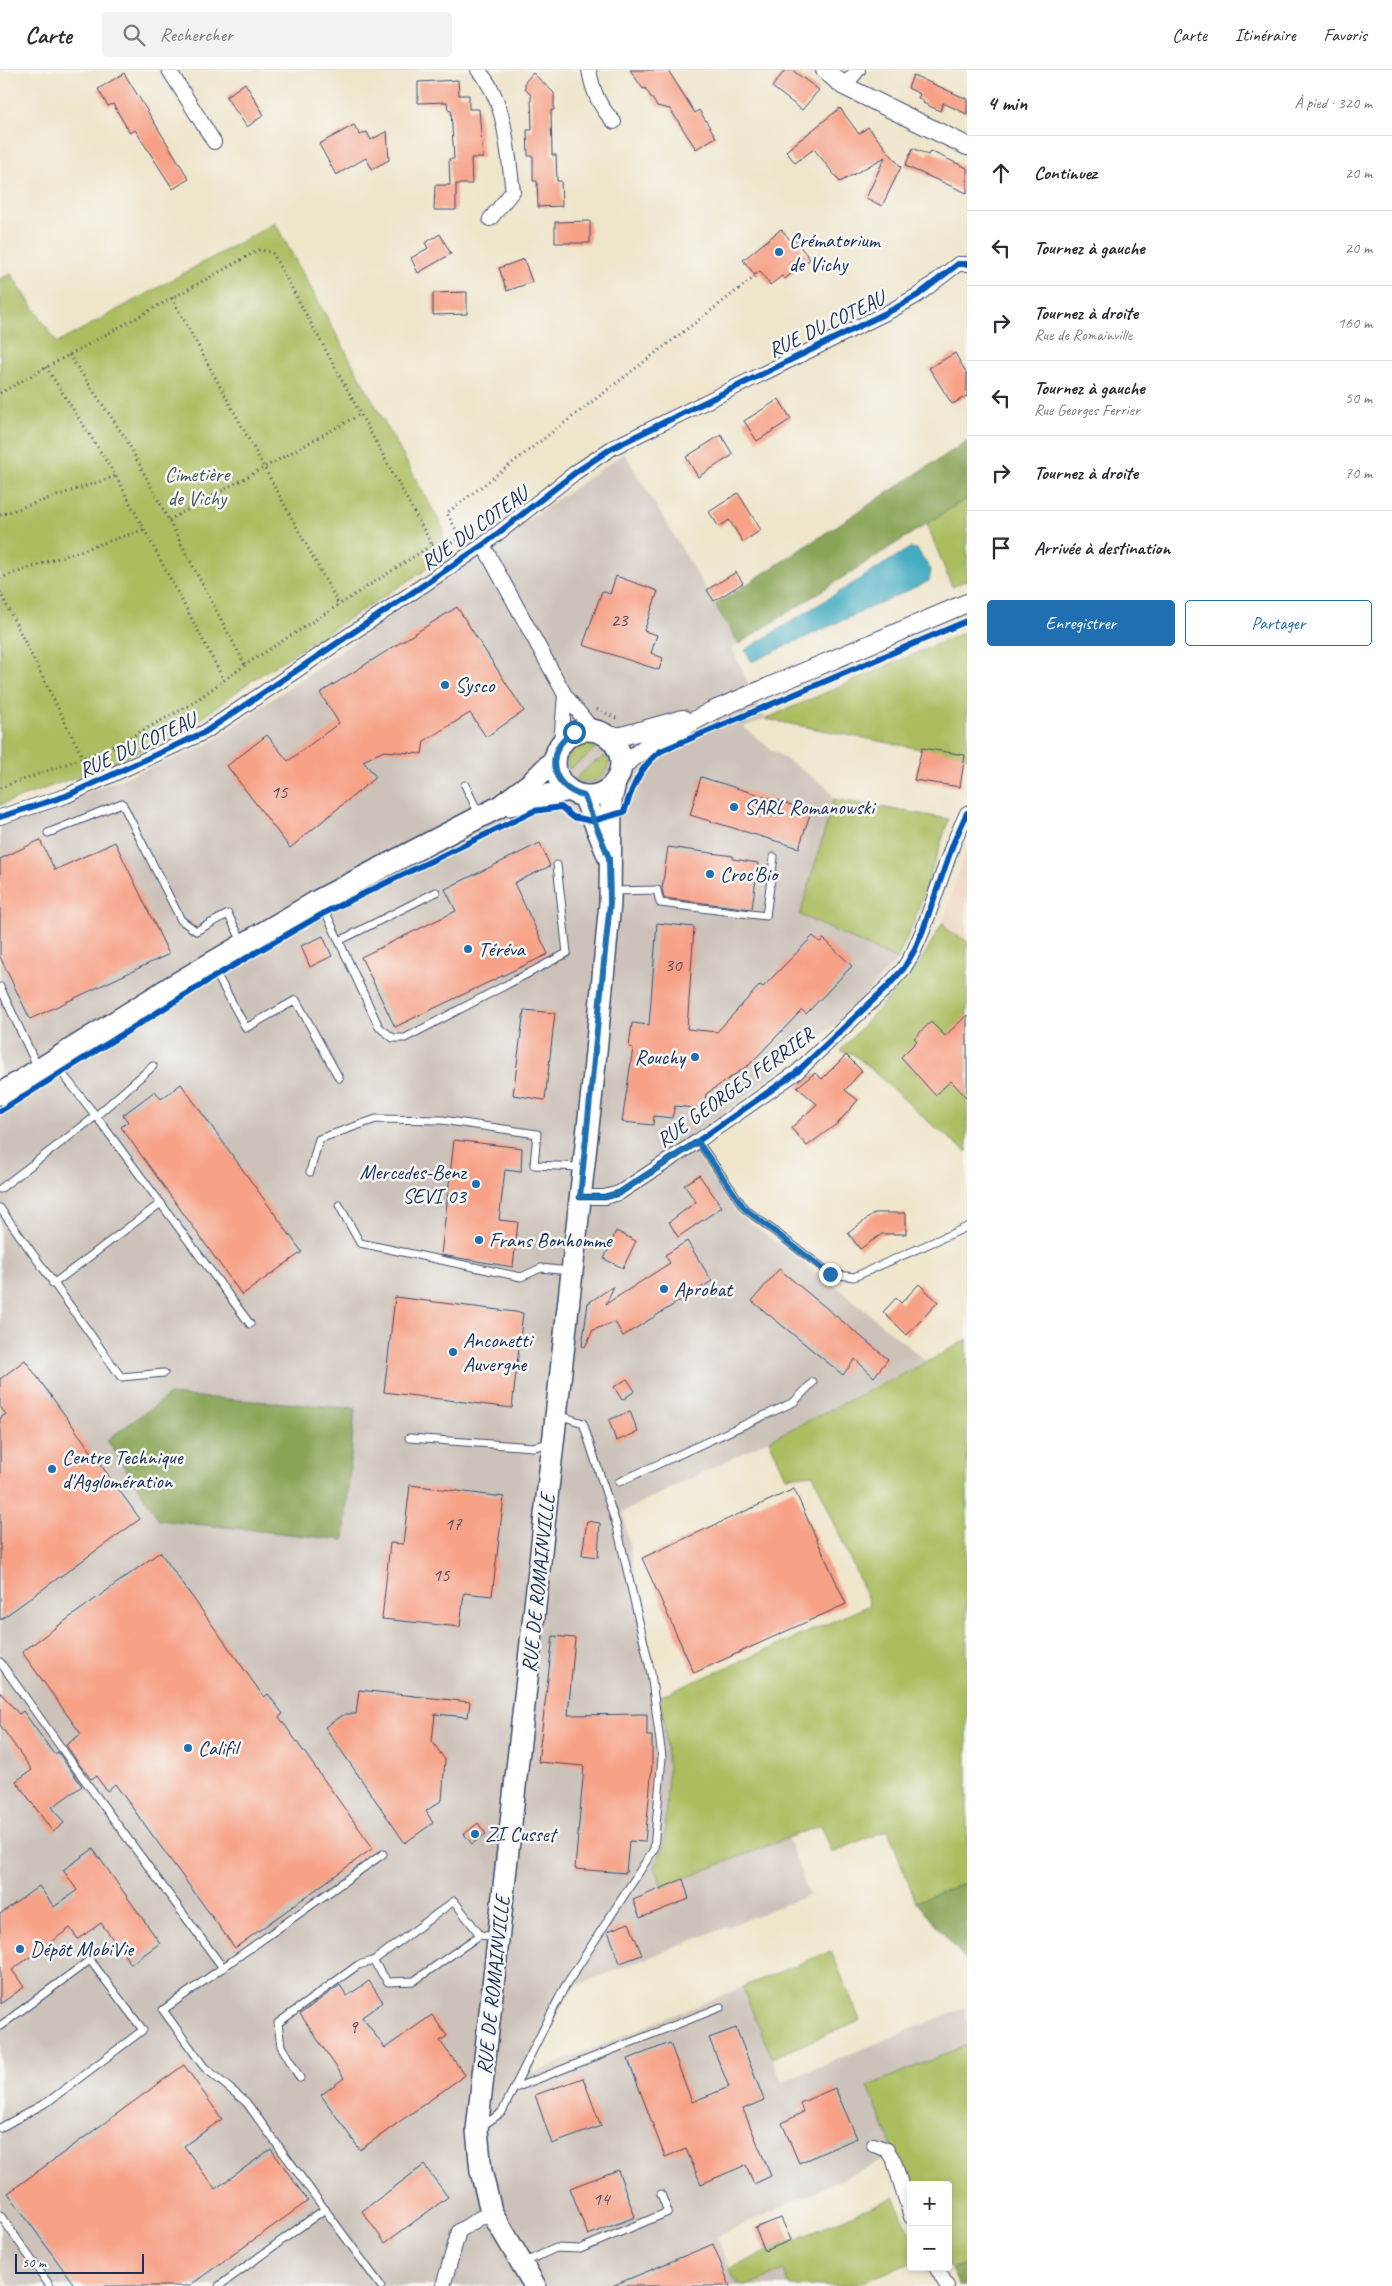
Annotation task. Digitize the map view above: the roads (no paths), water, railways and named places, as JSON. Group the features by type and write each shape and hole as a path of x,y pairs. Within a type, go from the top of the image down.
{"main road":[{"path":"0,1094 210,963 319,900 499,807 532,782 574,732 606,728 619,750 618,775 601,794 576,793 499,807"},
{"path":"558,751 557,776 576,793"},
{"name":"RUE DE ROMAINVILLE","path":"535,2286 491,2211 481,2171 477,2130 489,1937 553,1443 584,1167 610,891 611,800 618,775"},
{"name":"RUE DE ROMAINVILLE","path":"576,793 609,858"}],"street":[{"path":"169,70 214,142"},
{"path":"478,70 483,76 501,112 513,191 490,218"},
{"path":"589,70 593,93 602,109 614,122"},
{"path":"825,70 844,86 967,146"},
{"path":"844,86 858,70"},
{"name":"RUE DU COTEAU","path":"0,817 66,796 205,732 483,546 576,472 612,448 894,309 963,264"},
{"path":"483,546 565,694 606,728 622,736 716,709"},
{"path":"618,775 645,748 716,709 967,603"},
{"path":"558,751 565,694"},
{"name":"RUE GEORGES FERRIER","path":"580,1197 605,1197 619,1193 698,1142 797,1072 839,1035 887,988 904,968 924,930 953,844 967,813"},
{"path":"874,2144 887,2150 894,2161 907,2204"},
{"path":"443,2286 458,2231 491,2211"},
{"path":"938,2271 946,2286"}],"lane":[{"path":"465,786 480,817"},
{"path":"48,834 122,803 180,920 196,931 228,914 243,944"},
{"path":"610,891 657,890 660,903 766,916 774,857"},
{"path":"319,900 380,1027 393,1038 405,1038 567,953 557,865"},
{"path":"339,941 436,892"},
{"path":"210,963 246,1028 296,1000 339,1078"},
{"path":"0,990 46,1065 96,1116 250,1324"},
{"path":"0,1189 96,1116 152,1066"},
{"path":"310,1172 319,1138 376,1118 442,1120 537,1134 534,1165 584,1167"},
{"path":"698,1142 745,1209 830,1274 854,1277 967,1227"},
{"path":"54,1284 161,1203"},
{"path":"339,1205 360,1243 521,1277 541,1268 572,1271"},
{"path":"0,1208 121,1377 164,1373"},
{"path":"619,1482 794,1402 814,1382"},
{"path":"477,2130 502,2112 564,1988 654,1849 662,1758 651,1673 616,1527 583,1423 556,1414"},
{"path":"409,1438 532,1447 553,1443"},
{"path":"0,1662 74,1767 223,1968"},
{"path":"381,2286 246,2102 204,2067 163,2010 383,1854"},
{"path":"300,2078 280,2046 278,2023 358,1965 373,1961 454,1901 489,1937 414,1981 388,1982 373,1961"},
{"path":"0,2026 90,1960 143,2030 49,2101 0,2128"},
{"path":"515,2088 721,2007"},
{"path":"522,2263 556,2248 580,2249 668,2212 661,2194"},
{"path":"219,2286 325,2209"},
{"path":"0,2215 50,2286"}],"water":[{"path":"910,548 917,549 931,570 929,581 751,662 745,650"}],"place":[{"name":"Crématorium de Vichy","path":"779,252"},
{"name":"Sysco","path":"445,685"},
{"name":"SARL Romanowski","path":"734,807"},
{"name":"Croc'Bio","path":"710,874"},
{"name":"Téréva","path":"468,949"},
{"name":"Rouchy","path":"695,1057"},
{"name":"Mercedes-Benz SEVI 03","path":"476,1184"},
{"name":"Frans Bonhomme","path":"479,1240"},
{"name":"Aprobat","path":"664,1289"},
{"name":"Anconetti Auvergne","path":"453,1352"},
{"name":"Centre Technique d'Agglomération","path":"52,1469"},
{"name":"Califil","path":"188,1748"},
{"name":"ZI Cusset","path":"475,1834"},
{"name":"Dépôt MobiVie","path":"20,1949"}],"park label":[{"name":"Cimetière de Vichy","path":"197,486"}]}
